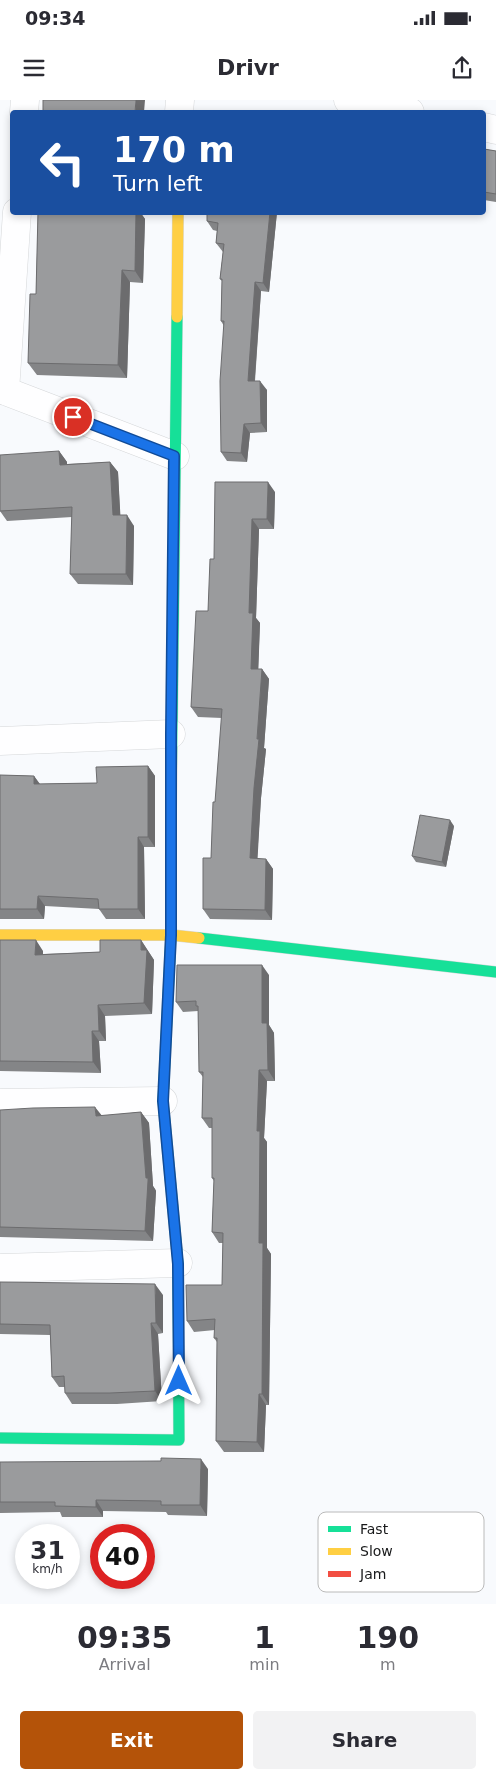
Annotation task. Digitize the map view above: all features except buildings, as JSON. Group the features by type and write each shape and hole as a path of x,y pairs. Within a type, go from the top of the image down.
{"street":[{"path":"348,100 400,110"},
{"path":"17,215 3,390 174,456"},
{"path":"0,1438 179,1440 178,1264 163,1101 171,935 171,734 178,215"},
{"path":"0,741 171,734"},
{"path":"0,935 171,935 496,972"},
{"path":"0,1103 163,1101"},
{"path":"0,1268 178,1264"}],"traffic: fast":[{"path":"171,811 177,317"},
{"path":"0,1438 179,1440 178,1263 163,1101 171,935"},
{"path":"199,938 496,972"}],"traffic: slow":[{"path":"177,317 178,215"},
{"path":"0,935 171,935 199,938"}],"traffic: jam":[{"path":"171,811 171,935"}],"route":[{"path":"73,417 174,456 171,935 163,1101 178,1264 179,1381"}]}
